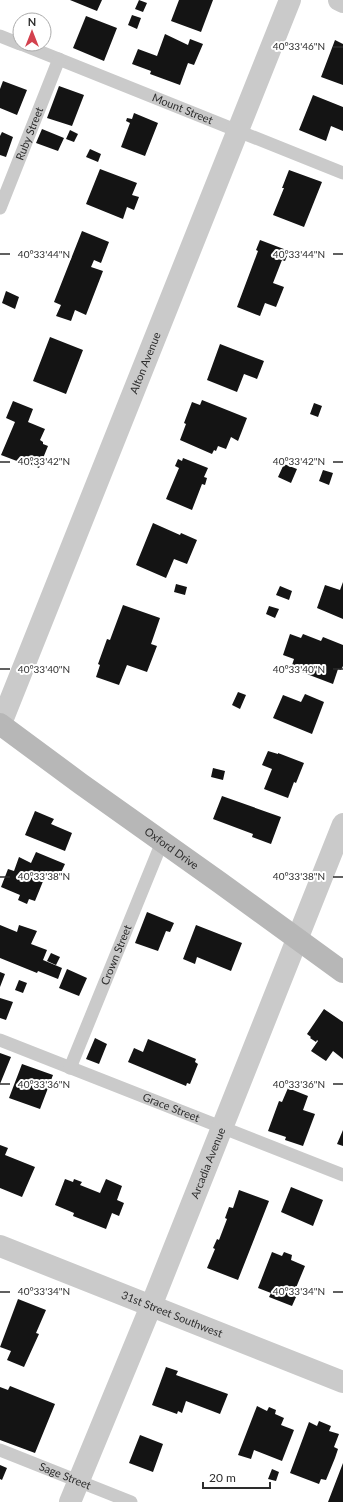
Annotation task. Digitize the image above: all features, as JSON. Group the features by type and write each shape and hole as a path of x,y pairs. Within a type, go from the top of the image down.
{"main road":[{"name":"Oxford Drive","path":"0,724 343,972"}],"street":[{"name":"Alton Avenue","path":"0,724 290,0"},
{"path":"339,0 343,2"},
{"name":"Arcadia Avenue","path":"70,1502 343,824"},
{"name":"31st Street Southwest","path":"0,1246 343,1382"}],"lane":[{"name":"Mount Street","path":"0,36 12,41"},
{"name":"Mount Street","path":"41,52 343,173"},
{"name":"Ruby Street","path":"0,208 59,59"},
{"name":"Crown Street","path":"70,1068 162,842"},
{"name":"Grace Street","path":"0,1040 343,1175"},
{"name":"Sage Street","path":"0,1450 131,1502"}],"building":[{"path":"70,0 102,0 97,11"},
{"path":"139,0 147,3 143,12 135,9"},
{"path":"179,0 213,0 201,32 171,21"},
{"path":"132,15 141,18 137,29 128,25"},
{"path":"86,16 117,28 104,61 73,48"},
{"path":"165,34 188,45 190,39 203,44 194,65 188,63 180,85 150,74 151,71 132,64 138,49 157,56"},
{"path":"335,40 343,44 343,85 321,77"},
{"path":"3,81 27,90 17,115 0,108 0,89"},
{"path":"59,86 84,95 72,126 47,118"},
{"path":"313,95 343,107 343,131 331,126 326,141 299,130"},
{"path":"134,113 158,123 145,156 121,147 130,123 126,121 127,118 132,119"},
{"path":"42,129 64,138 58,151 36,143"},
{"path":"70,130 78,134 74,142 66,139"},
{"path":"2,132 13,137 6,157 0,155 0,136"},
{"path":"90,149 101,154 98,162 86,157"},
{"path":"100,169 137,183 132,195 139,197 134,210 127,207 123,219 86,204"},
{"path":"289,170 322,182 304,227 273,215 284,188 282,188"},
{"path":"82,231 109,242 101,263 94,260 91,267 103,271 86,315 75,310 71,321 56,316 61,305 54,302"},
{"path":"260,240 289,251 285,261 282,260 273,283 284,287 276,307 265,303 260,316 237,307 258,251 256,250"},
{"path":"6,291 19,297 15,309 2,303"},
{"path":"50,337 83,350 66,394 33,381"},
{"path":"220,344 264,361 257,379 244,374 237,392 207,380"},
{"path":"202,400 247,418 238,441 231,437 226,449 218,446 216,451 214,450 212,454 180,440 186,424 184,423 192,402 200,405"},
{"path":"13,401 33,409 28,422 45,429 40,440 43,444 48,446 39,468 1,455 15,422 6,418"},
{"path":"314,403 322,406 318,417 310,414"},
{"path":"183,458 208,468 204,477 207,478 205,485 202,484 192,510 166,499 179,468 175,466 178,459 182,461"},
{"path":"284,464 297,469 291,483 278,477"},
{"path":"323,470 333,473 329,485 319,481"},
{"path":"153,523 180,535 181,533 197,540 187,564 174,559 166,578 136,565"},
{"path":"343,582 343,619 317,608 325,585 340,590"},
{"path":"176,584 187,587 185,595 174,592"},
{"path":"280,586 292,591 289,600 276,595"},
{"path":"123,605 160,618 151,644 157,646 147,672 127,665 119,685 96,677 100,665 98,664 107,639 110,640"},
{"path":"269,606 279,609 275,618 266,614"},
{"path":"290,634 301,638 303,634 321,641 323,637 343,645 343,666 341,670 338,669 333,684 291,668 294,659 283,655"},
{"path":"238,692 246,695 240,709 232,705"},
{"path":"305,694 324,702 312,734 273,718 283,695 301,702"},
{"path":"268,751 278,753 304,763 288,798 264,789 272,769 262,765"},
{"path":"213,768 225,771 223,780 211,777"},
{"path":"222,796 281,817 271,844 252,837 253,834 213,819"},
{"path":"35,811 54,819 51,824 72,833 65,851 25,835"},
{"path":"36,852 65,864 58,879 46,874 35,901 29,899 27,904 18,900 20,895 1,887 8,869 14,871 19,857 31,863"},
{"path":"147,912 174,923 170,932 166,931 158,951 135,943"},
{"path":"0,925 17,932 19,925 37,931 31,944 47,950 43,960 62,968 58,979 38,971 37,973 0,958"},
{"path":"196,925 242,943 231,971 197,957 195,964 183,959"},
{"path":"51,953 60,957 56,965 47,961"},
{"path":"67,969 87,978 79,996 59,988"},
{"path":"0,972 5,974 0,987"},
{"path":"19,980 27,983 23,993 15,990"},
{"path":"0,998 13,1002 6,1020 0,1018"},
{"path":"324,1009 343,1022 343,1059 333,1051 326,1061 311,1051 318,1041 317,1040 316,1042 307,1034"},
{"path":"95,1038 107,1044 99,1064 86,1059"},
{"path":"148,1039 196,1059 195,1062 198,1064 190,1084 187,1083 186,1086 128,1062 134,1048 143,1052"},
{"path":"0,1053 11,1057 0,1084"},
{"path":"22,1064 53,1075 40,1109 9,1098"},
{"path":"288,1088 308,1096 303,1110 315,1114 303,1146 285,1140 286,1137 268,1131 279,1101 282,1102"},
{"path":"343,1130 343,1146 337,1144"},
{"path":"0,1145 8,1148 5,1155 35,1167 22,1197 0,1188"},
{"path":"65,1179 73,1182 74,1179 82,1182 80,1185 100,1193 106,1179 122,1186 117,1200 124,1203 119,1216 112,1213 106,1229 73,1216 74,1213 55,1205"},
{"path":"291,1187 323,1200 313,1226 281,1212"},
{"path":"239,1190 269,1201 238,1280 207,1268 215,1249 213,1248 217,1239 219,1240 227,1219 225,1218 229,1207 233,1208"},
{"path":"272,1252 282,1256 284,1252 292,1255 291,1260 305,1266 293,1295 296,1297 292,1306 269,1297 271,1293 258,1288"},
{"path":"18,1299 46,1310 36,1333 39,1334 24,1367 7,1360 11,1351 0,1347"},
{"path":"166,1367 178,1371 176,1375 228,1394 220,1414 186,1401 182,1413 178,1411 177,1414 152,1405"},
{"path":"10,1386 55,1404 35,1453 0,1440 0,1387 8,1390"},
{"path":"257,1406 267,1411 269,1407 276,1410 275,1414 284,1418 281,1425 294,1430 282,1461 254,1450 251,1459 238,1455"},
{"path":"319,1421 331,1426 329,1431 339,1434 334,1447 338,1449 335,1458 326,1480 321,1479 319,1484 290,1473 309,1422 317,1426"},
{"path":"140,1435 163,1444 153,1472 129,1463"},
{"path":"343,1463 343,1502 328,1502"},
{"path":"0,1465 7,1468 2,1480 0,1479"},
{"path":"272,1469 279,1472 276,1481 268,1479"}]}
